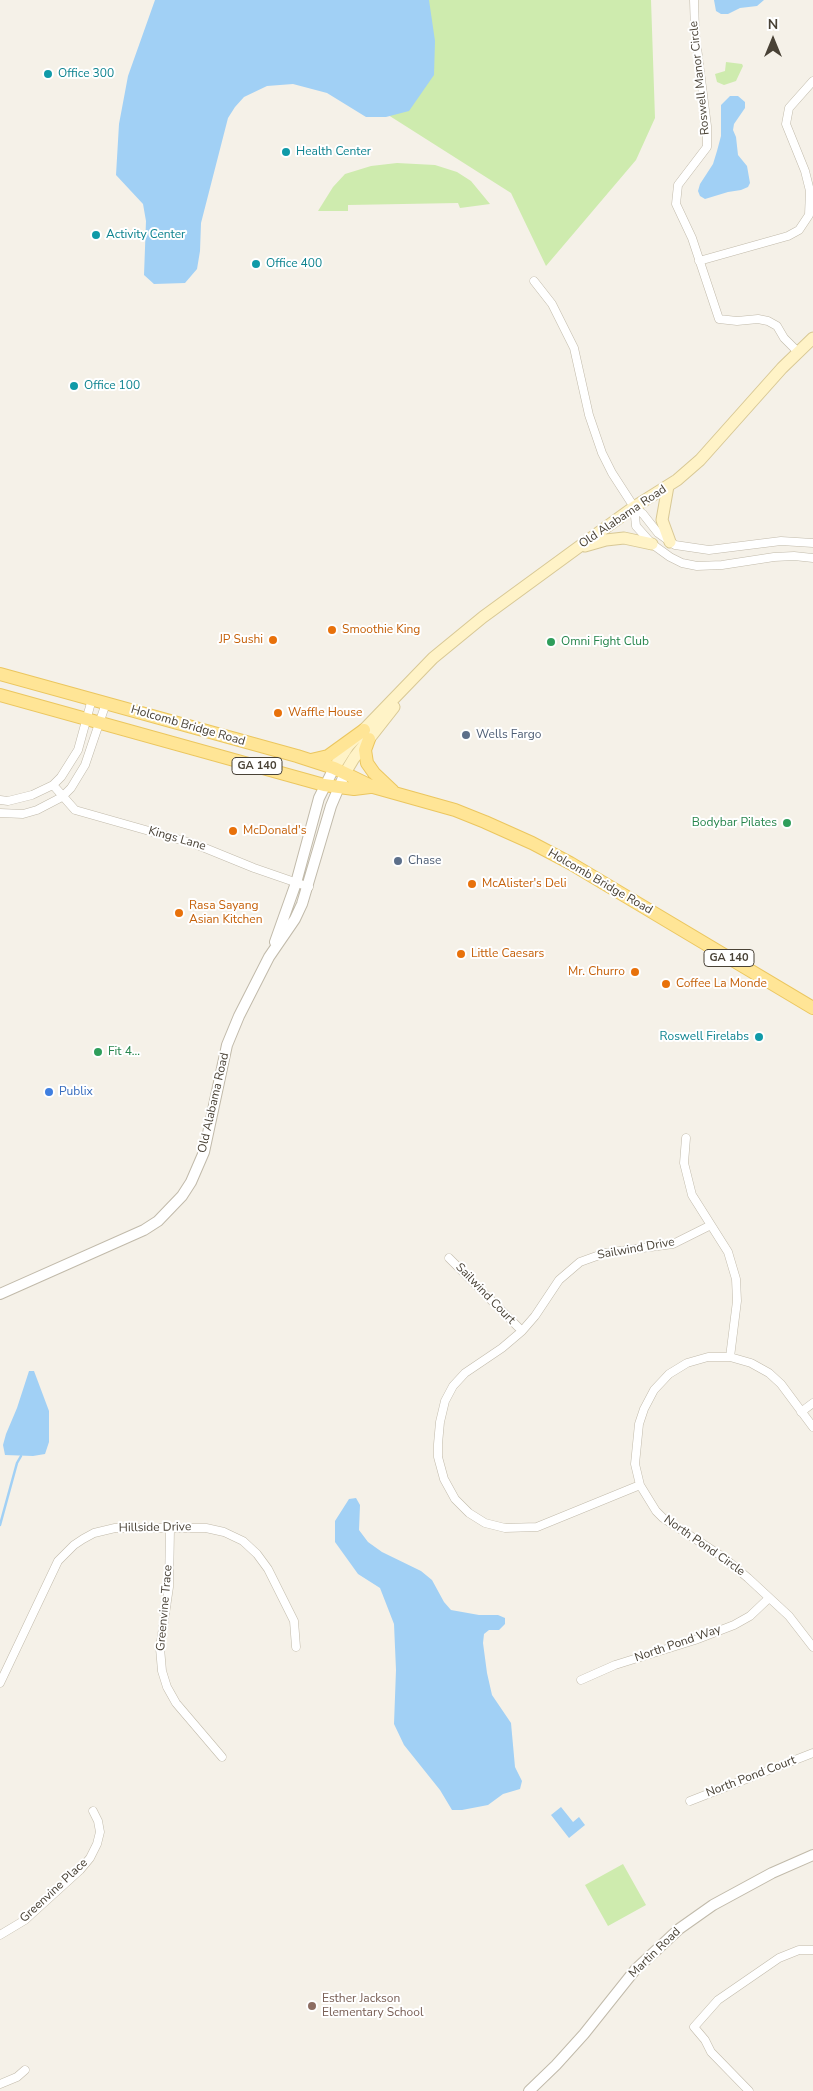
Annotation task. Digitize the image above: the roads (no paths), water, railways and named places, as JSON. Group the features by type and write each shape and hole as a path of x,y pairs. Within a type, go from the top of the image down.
{"main road":[{"name":"Old Alabama Road","path":"340,771 354,758 367,735 386,720 415,677 458,637 634,507 668,486 700,460 813,338"},
{"path":"668,486 662,520 670,542"},
{"path":"576,549 606,540 624,538 652,544"},
{"name":"Holcomb Bridge Road","path":"0,674 311,760 373,787 469,815 543,848 813,1008"},
{"name":"Holcomb Bridge Road","path":"0,695 324,785 373,787"},
{"path":"311,760 328,756 367,735"},
{"path":"367,735 365,750 367,763 378,778 395,793"}],"street":[{"name":"Roswell Manor Circle","path":"694,0 695,32 706,126 706,147 678,185 676,204 692,238 719,319 736,321 758,319 768,321 777,326 784,338 798,352"},
{"path":"699,261 788,236 798,230 809,215 810,191 805,171 786,124 789,108 813,81"},
{"path":"534,281 552,304 574,348 594,432 612,473 634,507 643,514 658,533 670,542 683,547 709,550 781,541 813,543"},
{"path":"634,507 636,526 652,544 670,557 697,566 722,565 774,557 794,556 813,558"},
{"path":"0,800 20,799 53,785 68,768 75,755 92,699"},
{"path":"0,813 23,814 37,810 62,797 71,788 85,765 106,703"},
{"name":"Old Alabama Road","path":"0,1294 144,1230 171,1209 182,1196 191,1182 204,1152 227,1045 239,1016 269,957 296,883 324,785 340,771"},
{"name":"Old Alabama Road","path":"269,957 295,919 308,887 331,806 339,787 340,771"},
{"name":"Kings Lane","path":"53,785 75,810 195,844 308,887"},
{"path":"686,1138 684,1163 692,1195 728,1252 736,1279 737,1301 730,1357"},
{"name":"Sailwind Drive","path":"640,1485 548,1524 525,1529 505,1528 486,1522 469,1513 455,1498 444,1479 438,1457 440,1422 445,1401 453,1386 464,1372 502,1348 522,1331 535,1316 559,1280 580,1262 605,1253 673,1244 711,1225"},
{"name":"Sailwind Court","path":"449,1258 522,1331"},
{"name":"North Pond Circle","path":"813,1428 781,1384 769,1373 751,1362 730,1357 708,1357 687,1363 669,1374 654,1390 644,1408 636,1439 635,1464 640,1485 647,1498 663,1518 723,1558 748,1578 799,1626 813,1646"},
{"path":"801,1412 813,1403"},
{"name":"Greenvine Trace","path":"170,1528 169,1587 160,1648 162,1671 167,1687 176,1703 222,1757"},
{"name":"Hillside Drive","path":"0,1683 58,1561 74,1545 94,1533 104,1530 206,1528 224,1532 243,1541 257,1554 268,1569 294,1621 296,1647"},
{"name":"North Pond Way","path":"581,1680 615,1665 695,1640 734,1625 750,1616 769,1598"},
{"name":"North Pond Court","path":"690,1801 813,1753"},
{"name":"Greenvine Place","path":"0,1935 25,1920 80,1870 90,1858 97,1844 100,1832 98,1821 92,1810"},
{"name":"Martin Road","path":"529,2091 584,2034 635,1970 679,1928 714,1905 772,1873 813,1855"},
{"path":"749,2091 711,2052 706,2040 694,2027 718,2000 779,1958 799,1950 813,1950"},
{"path":"0,2084 17,2077 25,2070"}],"water":[{"path":"155,0 429,0 435,41 434,75 409,111 386,117 366,117 327,93 293,84 267,86 244,97 228,118 201,223 197,269 185,283 154,284 144,275 146,221 143,204 116,175 119,124 128,76"},
{"path":"714,0 764,0 757,6 740,8 728,14 721,14 716,11"},
{"path":"730,96 738,96 745,102 745,108 734,124 733,130 736,137 738,155 747,166 750,183 748,187 741,190 705,199 700,196 698,191 700,184 713,164 717,151 721,136 721,105"},
{"path":"29,1371 34,1371 49,1411 49,1442 45,1454 33,1456 5,1455 3,1445 6,1434"},
{"path":"356,1498 360,1505 359,1530 368,1542 382,1552 421,1571 432,1580 444,1602 451,1610 479,1615 498,1615 505,1618 505,1624 499,1630 489,1630 484,1634 483,1643 492,1695 511,1723 515,1767 522,1781 520,1789 503,1794 488,1805 452,1810 440,1790 404,1745 394,1724 396,1670 394,1624 380,1588 358,1574 335,1542 335,1521 349,1499"},
{"path":"561,1807 573,1822 579,1817 585,1825 569,1838 551,1815"}],"waterway":[{"path":"0,1525 17,1463 21,1456"}],"place":[{"name":"Office 300","path":"48,74"},
{"name":"Health Center","path":"286,152"},
{"name":"Activity Center","path":"96,235"},
{"name":"Office 400","path":"256,264"},
{"name":"Office 100","path":"74,386"},
{"name":"Smoothie King","path":"332,630"},
{"name":"JP Sushi","path":"273,640"},
{"name":"Omni Fight Club","path":"551,642"},
{"name":"Waffle House","path":"278,713"},
{"name":"Wells Fargo","path":"466,735"},
{"name":"Bodybar Pilates","path":"787,823"},
{"name":"McDonald's","path":"233,831"},
{"name":"Chase","path":"398,861"},
{"name":"McAlister's Deli","path":"472,884"},
{"name":"Rasa Sayang Asian Kitchen","path":"179,913"},
{"name":"Little Caesars","path":"461,954"},
{"name":"Mr. Churro","path":"635,972"},
{"name":"Coffee La Monde","path":"666,984"},
{"name":"Roswell Firelabs","path":"759,1037"},
{"name":"Fit 4...","path":"98,1052"},
{"name":"Publix","path":"49,1092"},
{"name":"Esther Jackson Elementary School","path":"312,2006"}]}
